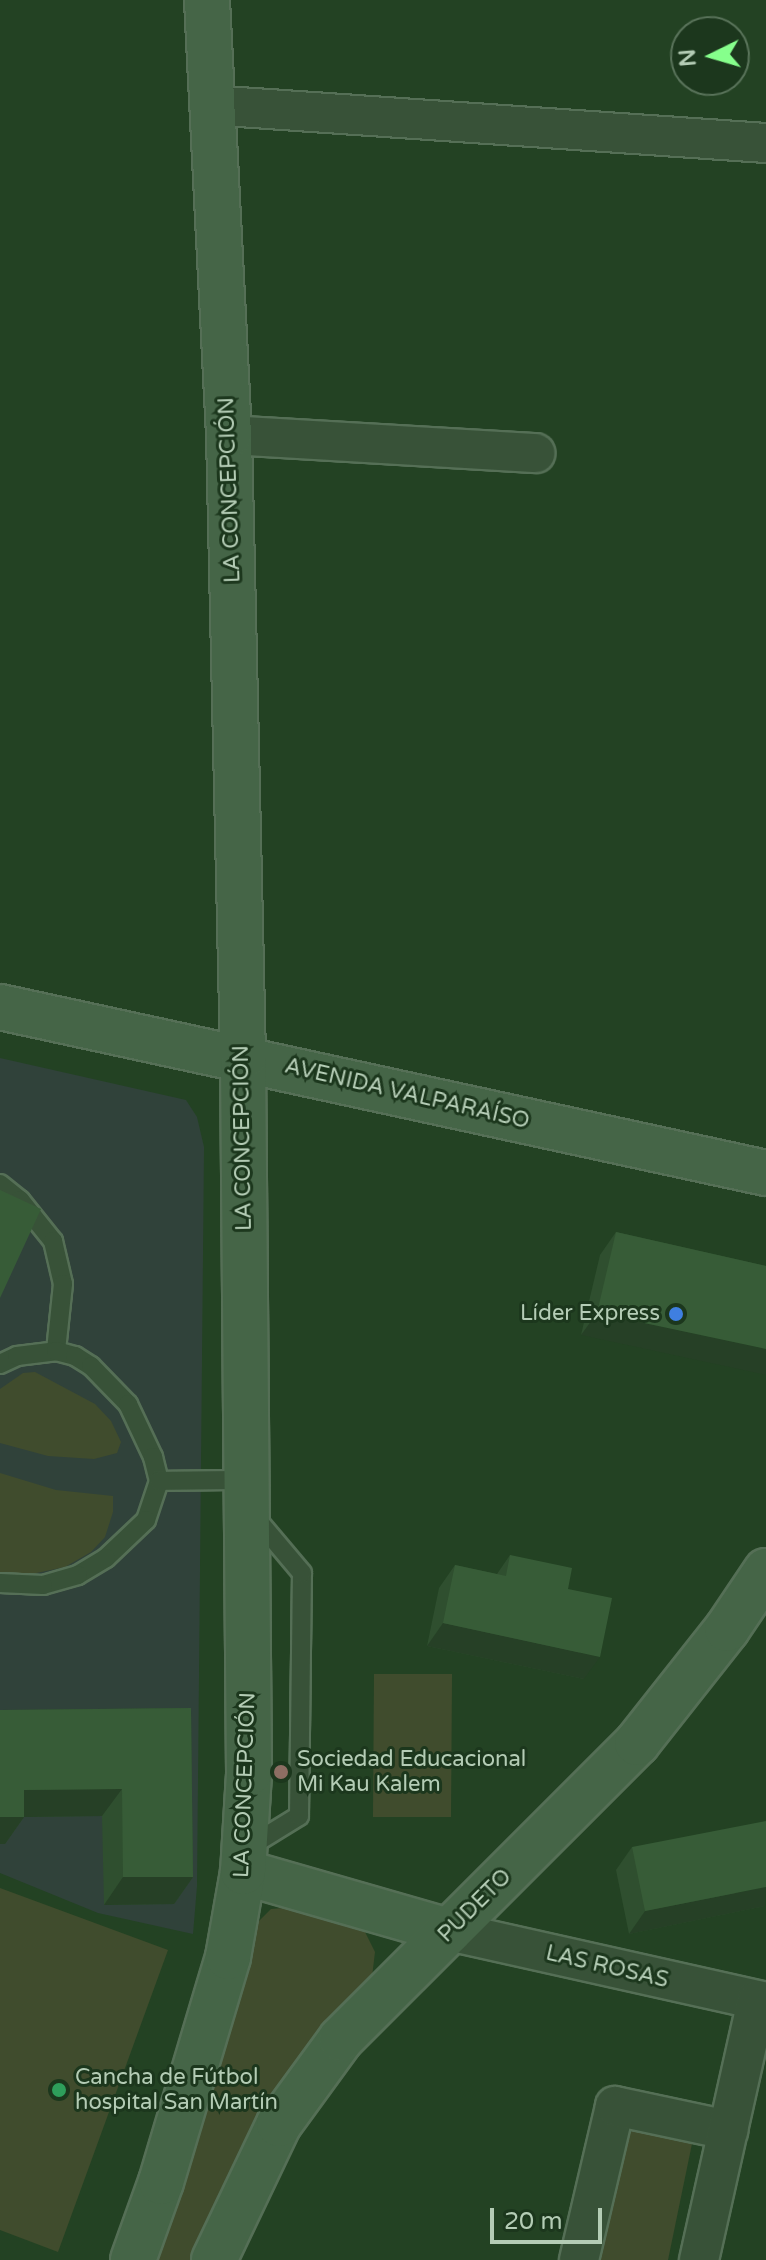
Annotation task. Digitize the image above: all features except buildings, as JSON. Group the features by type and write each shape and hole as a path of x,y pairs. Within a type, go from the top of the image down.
{"main road":[{"name":"LA CONCEPCIÓN","path":"133,2260 161,2182 228,1957 244,1860 249,1773 243,1057 229,435 207,0"},
{"name":"AVENIDA VALPARAÍSO","path":"0,1007 243,1057 766,1173"},
{"name":"PUDETO","path":"214,2260 279,2124 341,2039 637,1743 727,1629 766,1571"},
{"path":"244,1860 449,1931"}],"street":[{"path":"210,105 766,143"},
{"path":"229,435 535,453"},
{"name":"LAS ROSAS","path":"449,1931 761,2001"},
{"path":"699,2260 761,2001"},
{"path":"579,2260 615,2106 728,2130"}],"lane":[{"path":"0,1184 20,1200 53,1241 63,1284 56,1351"},
{"path":"0,1364 17,1356 56,1351 75,1356 91,1366 128,1404 153,1457 159,1481 146,1520 106,1558 78,1575 43,1585 0,1583"},
{"path":"159,1481 247,1494"}],"shaded area":[{"path":"0,1058 186,1100 197,1117 204,1147 197,1886 193,1934 98,1913 0,1873"}],"green space":[{"path":"35,1372 95,1404 111,1421 121,1442 117,1453 94,1459 48,1456 0,1443 0,1389 23,1373"},
{"path":"0,1473 56,1490 113,1496 113,1512 105,1537 91,1552 65,1567 22,1576 0,1572"},
{"path":"374,1674 452,1674 451,1817 373,1817"},
{"name":"Cancha de Fútbol hospital San Martín","path":"0,1888 168,1950 58,2252 0,2230"},
{"path":"283,1908 365,1932 375,1952 372,1977 197,2260 152,2260 255,1925 271,1909"},
{"path":"623,2119 694,2134 668,2260 592,2260"}],"place":[{"name":"Líder Express","path":"676,1314"},
{"name":"Sociedad Educacional Mi Kau Kalem","path":"281,1772"},
{"name":"Cancha de Fútbol hospital San Martín","path":"59,2090"}]}
